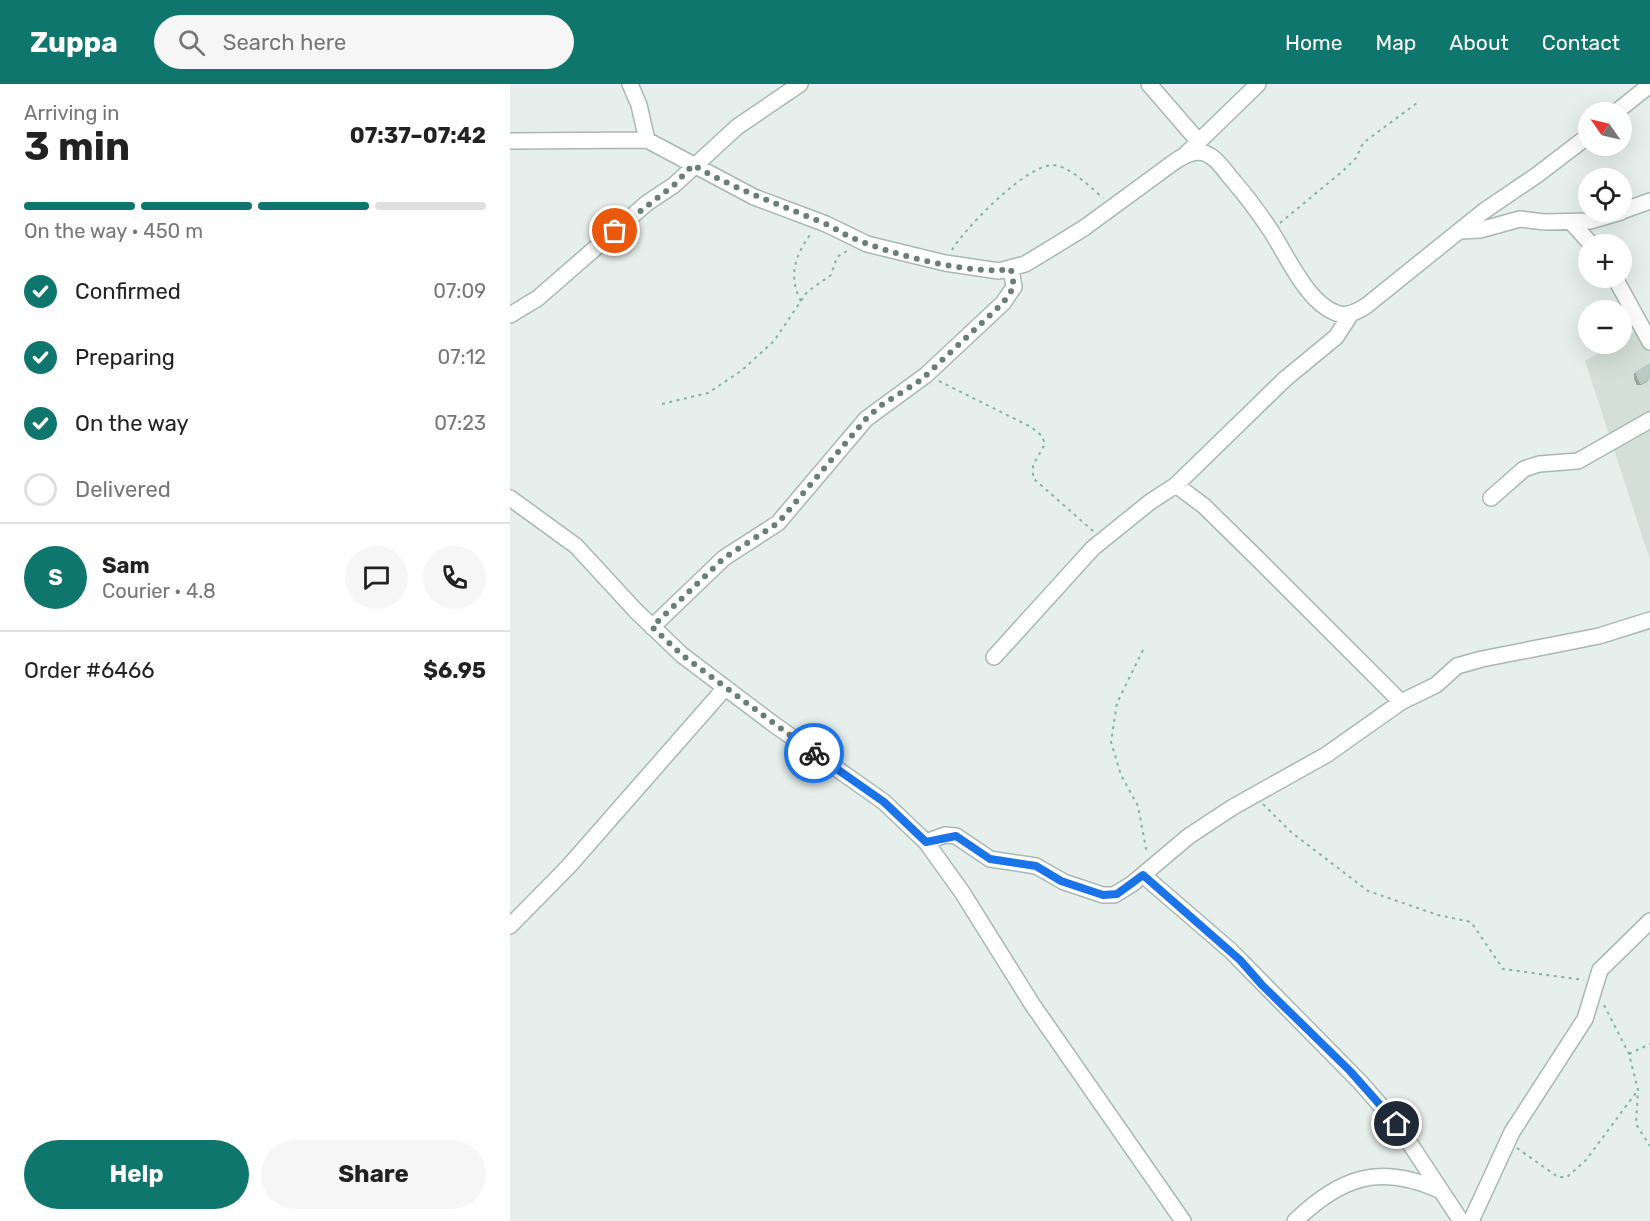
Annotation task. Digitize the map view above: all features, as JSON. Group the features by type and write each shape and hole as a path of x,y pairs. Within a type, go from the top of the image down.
{"street":[{"path":"630,84 642,115 647,140"},
{"path":"510,315 538,298 647,203 674,185 736,127 800,84"},
{"path":"1149,84 1199,142"},
{"path":"510,141 647,140 754,197 867,244 945,264 983,270 1011,269 1045,252 1184,156 1233,105 1258,84"},
{"path":"1629,102 1650,85"},
{"path":"1184,156 1206,154 1220,164 1247,196 1291,264 1324,307 1338,314 1351,314 1366,306 1459,231 1578,142"},
{"path":"1632,207 1650,201"},
{"path":"1459,231 1480,230 1520,219 1578,222"},
{"path":"1571,222 1582,234"},
{"path":"652,627 724,558 778,523 866,419 926,375 1008,297 1014,287 1011,269"},
{"path":"1620,288 1650,342"},
{"path":"994,657 1078,564 1150,502 1176,485 1285,379 1336,337 1351,314"},
{"path":"1491,498 1524,469 1539,464 1578,461 1650,420"},
{"path":"1176,485 1231,532 1401,702"},
{"path":"510,498 576,546 652,627 682,655 884,802 926,842 962,892 1039,1014 1183,1221"},
{"path":"926,842 956,836 990,859 1036,866 1061,881 1106,896 1117,894 1189,836 1326,755 1401,702 1429,689 1457,666 1599,636 1650,620"},
{"path":"510,926 569,866 725,688"},
{"path":"1147,872 1231,951 1360,1082 1397,1124 1461,1221"},
{"path":"1471,1221 1507,1142 1580,1028 1594,987 1608,961 1650,921"},
{"path":"1295,1221 1330,1191 1355,1180 1375,1177 1412,1180 1439,1190"}],"path":[{"path":"1270,230 1294,213 1344,170 1356,158 1363,143 1417,103"},
{"path":"945,264 960,238 970,227 1020,181 1046,167 1054,165 1064,169 1113,206"},
{"path":"801,301 794,284 796,259 818,222"},
{"path":"662,404 693,398 721,386 774,341 811,288 831,275 840,254 867,244"},
{"path":"926,375 1019,420 1042,436 1044,446 1033,465 1033,478 1105,539"},
{"path":"1143,650 1117,703 1111,742 1121,775 1138,806 1147,872"},
{"path":"1255,795 1286,828 1368,891 1437,915 1471,922 1503,969 1594,987 1629,1054 1638,1090 1636,1124 1650,1146"},
{"path":"1629,1054 1650,1044"},
{"path":"1507,1142 1564,1178 1586,1160 1638,1090"}],"shaded area":[{"path":"1650,322 1650,560 1585,361 1597,354 1632,354 1632,333"}],"building":[{"path":"1650,364 1650,378 1641,383 1636,372"}],"way so far":[{"path":"615,231 647,203 674,185 693,165 754,197 826,224 867,244 968,268 999,271 1011,269 1014,275 1014,287 1003,303 921,380 880,406 866,419 808,491 778,523 724,558 652,627 682,655 814,753"}],"route":[{"path":"814,753 884,802 926,842 945,836 956,836 966,840 990,859 1036,866 1061,881 1106,896 1117,894 1143,875 1231,951 1262,985 1350,1071 1397,1124"}]}
